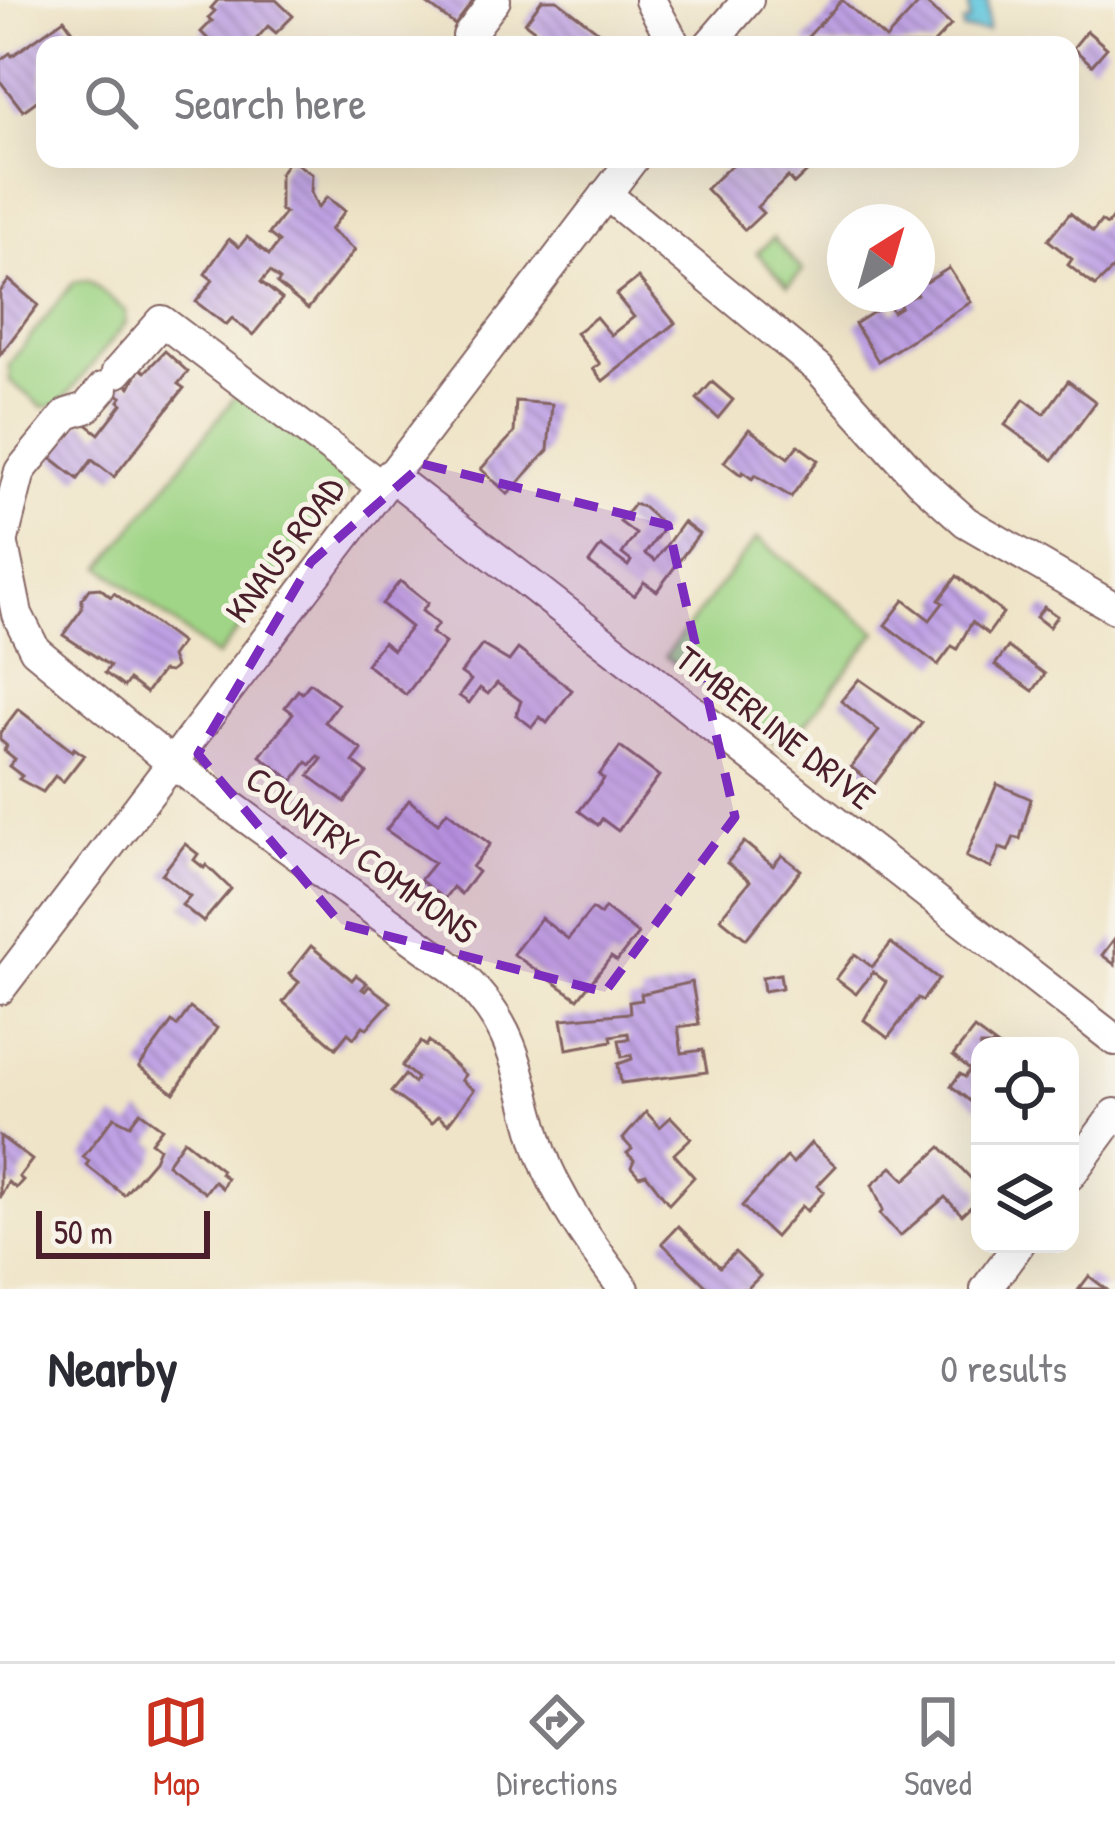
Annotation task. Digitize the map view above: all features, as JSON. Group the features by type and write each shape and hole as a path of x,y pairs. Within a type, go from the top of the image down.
{"street":[{"path":"468,36 495,0"},
{"path":"650,0 670,36"},
{"path":"717,36 748,0"},
{"name":"KNAUS ROAD","path":"0,988 626,168"},
{"path":"606,194 819,369 919,480 966,522 1115,608"},
{"name":"TIMBERLINE DRIVE","path":"2,535 20,471 67,414 86,408 162,321 386,480 1115,1040"},
{"name":"COUNTRY COMMONS","path":"2,535 17,614 35,650 172,763 478,991 499,1019 515,1053 549,1171 588,1241 624,1289"},
{"path":"1079,1163 1115,1114"},
{"path":"986,1289 1012,1253"}],"highlighted area":[{"path":"423,464 668,525 735,817 605,992 341,924 198,754 311,562"}],"green space":[{"path":"773,238 803,271 788,286 757,253"},
{"path":"88,280 126,311 126,323 59,405 42,407 10,381 9,364 74,282"},
{"path":"248,380 363,470 217,657 102,567"},
{"path":"757,538 877,632 785,750 665,656"}],"water":[{"path":"969,0 988,0 988,31 963,30 963,23 969,22"}],"building":[{"path":"218,0 276,0 293,16 276,33 268,26 259,36 205,36 201,32 212,21 208,18 215,11 211,8"},
{"path":"422,0 474,0 455,25"},
{"path":"542,0 557,0 604,36 542,36 525,23"},
{"path":"842,0 883,36 809,36"},
{"path":"922,0 951,25 941,36 889,36"},
{"path":"64,19 76,36 40,36"},
{"path":"1087,31 1107,48 1092,65 1079,53 1079,41"},
{"path":"36,39 36,102 23,111 0,81 0,60"},
{"path":"284,168 303,168 312,174 311,193 318,208 327,197 345,211 330,230 355,250 308,309 277,284 280,280 270,272 261,282 282,299 253,335 232,318 226,325 196,302 213,280 205,274 229,239 239,247 247,237 269,255 279,242 269,234 285,213 280,210"},
{"path":"728,168 811,168 794,184 788,177 757,207 763,213 745,230 706,189"},
{"path":"1070,213 1093,232 1115,214 1115,267 1095,286 1068,265 1072,259 1048,240"},
{"path":"949,268 971,302 878,361 855,324 874,312 935,312 935,277"},
{"path":"638,278 675,323 603,381 593,369 600,364 576,333 596,317 611,335 634,317 616,295"},
{"path":"9,280 38,305 0,355 0,292"},
{"path":"165,351 188,372 178,384 184,388 114,477 92,460 78,479 51,458 81,420 99,434 122,404 122,397 98,384 124,382 130,387 140,368 145,372"},
{"path":"1068,381 1096,402 1053,460 1005,425 1024,399 1044,414"},
{"path":"712,382 733,400 718,418 697,399"},
{"path":"516,401 552,404 548,450 508,494 481,469 514,433"},
{"path":"749,429 788,458 798,445 818,460 791,497 755,475 752,479 741,475 724,462"},
{"path":"634,504 665,526 645,554 655,561 683,522 699,534 657,591 644,582 634,596 589,563 601,546 628,566 631,561 622,554 636,534 620,522"},
{"path":"957,576 1003,613 988,634 972,622 957,649 952,646 938,665 885,625 904,600 930,620"},
{"path":"400,581 428,603 422,611 438,624 431,633 445,643 406,695 366,664 383,642 393,650 411,627 382,604"},
{"path":"100,588 111,597 114,593 181,643 171,657 175,667 162,671 146,693 129,680 124,687 105,673 110,666 63,635 82,609 89,589"},
{"path":"1044,607 1057,616 1049,627 1036,617"},
{"path":"482,645 509,661 518,649 572,690 547,723 540,717 532,727 516,715 521,701 497,683 488,694 480,688 469,703 459,696 471,680 461,673"},
{"path":"1008,647 1045,674 1033,691 995,665"},
{"path":"859,679 922,723 874,785 851,767 879,731 841,701"},
{"path":"310,683 338,704 325,722 362,750 353,762 367,773 345,802 309,776 322,759 318,756 293,781 260,756 293,713 285,707"},
{"path":"18,709 84,755 63,782 55,776 43,792 19,779 22,776 9,766 15,759 0,740"},
{"path":"620,747 659,776 618,831 602,819 598,825 579,811 604,779 599,775"},
{"path":"997,784 1031,799 1020,839 1014,837 1008,851 1000,848 991,868 966,857"},
{"path":"409,800 438,823 447,811 490,844 472,867 478,872 461,894 453,887 444,899 420,880 434,863 386,830"},
{"path":"744,842 773,866 782,855 801,870 746,939 720,918 750,881 727,863"},
{"path":"185,844 198,854 194,860 231,889 203,922 182,905 190,896 162,874"},
{"path":"605,908 638,934 617,961 611,957 578,999 513,954 541,918 568,939 592,909 600,915"},
{"path":"1115,938 1115,965 1102,955"},
{"path":"891,943 939,979 888,1038 864,1020 886,982 873,972 856,994 836,979 855,954 872,967"},
{"path":"311,946 352,980 356,975 367,983 362,989 369,986 391,1002 367,1028 363,1026 354,1038 348,1033 336,1048 283,1002 299,982 289,974"},
{"path":"780,974 782,988 764,991 762,977"},
{"path":"692,982 699,1024 678,1027 682,1053 703,1050 707,1072 621,1083 618,1064 632,1059 631,1055 622,1057 619,1040 629,1039 628,1033 611,1036 612,1041 567,1049 562,1019 630,1013 629,1002 642,1000 641,994"},
{"path":"190,1008 217,1028 174,1093 139,1067 172,1022 177,1026"},
{"path":"974,1029 985,1037 971,1037 971,1102 951,1086 970,1070 953,1056"},
{"path":"429,1041 474,1090 448,1124 438,1116 432,1123 391,1092 405,1075 414,1083 417,1078 402,1066 421,1042 426,1046"},
{"path":"140,1112 162,1128 151,1142 159,1148 124,1195 86,1165 89,1161 83,1157 114,1117 130,1125"},
{"path":"646,1112 660,1127 671,1117 691,1138 674,1154 694,1177 669,1204 646,1174 639,1176 631,1167 634,1160 627,1153 632,1149 623,1139"},
{"path":"0,1136 32,1160 19,1177 23,1180 16,1188 8,1182 0,1198"},
{"path":"184,1140 222,1170 227,1178 222,1188 214,1181 205,1193 167,1164"},
{"path":"811,1143 836,1166 817,1186 824,1192 807,1211 802,1206 775,1237 742,1206 787,1157 793,1163"},
{"path":"941,1147 971,1179 971,1206 962,1215 945,1197 900,1236 880,1214 883,1210 872,1185 892,1167 905,1180"},
{"path":"678,1226 720,1267 735,1252 760,1276 747,1289 701,1289 705,1285 662,1243"},
{"path":"1089,1276 1106,1289 1079,1289"}]}
